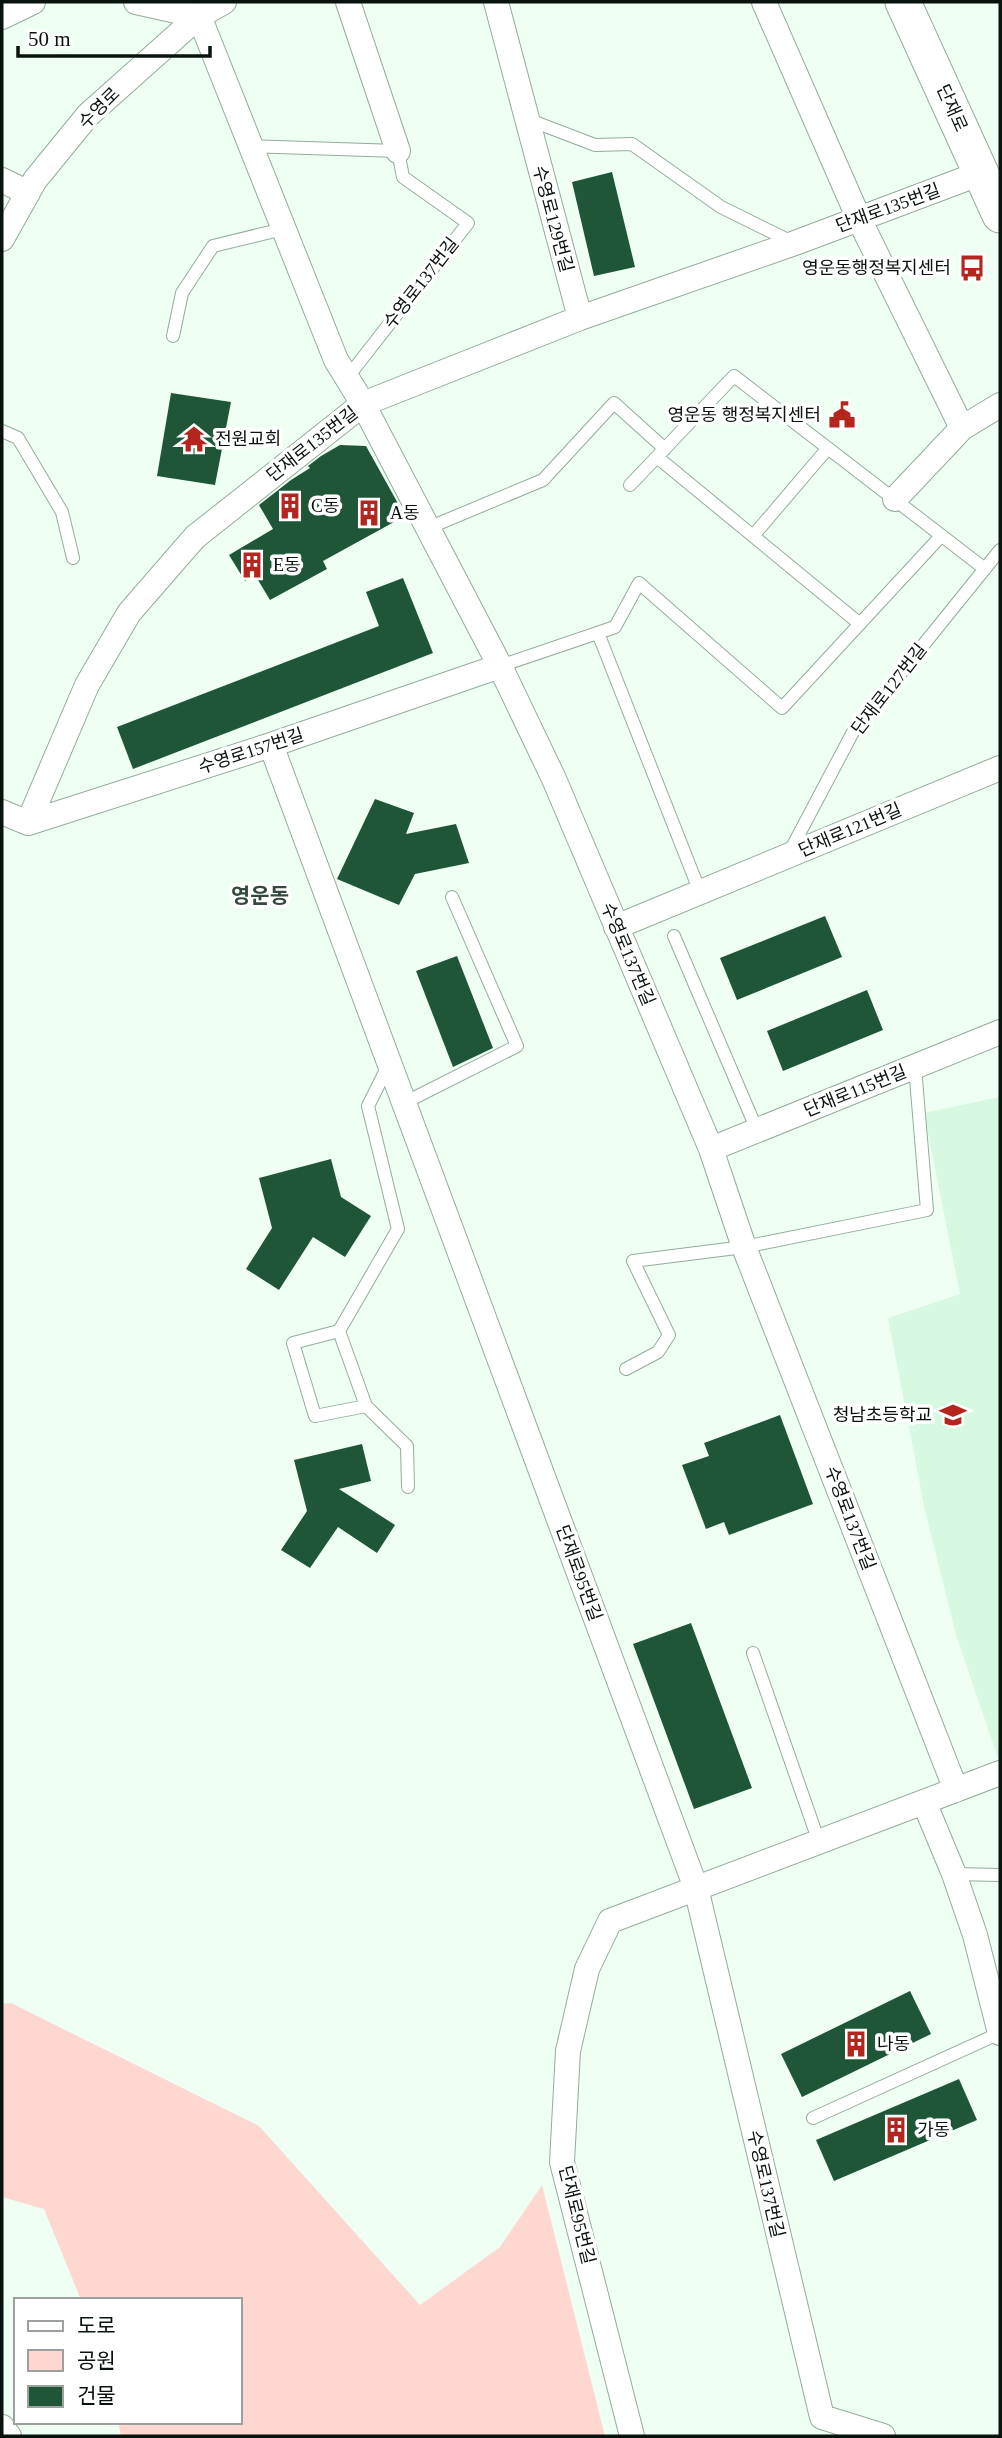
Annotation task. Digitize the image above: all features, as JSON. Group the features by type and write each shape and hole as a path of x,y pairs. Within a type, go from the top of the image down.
{"street":[{"path":"2,17 33,2"},
{"path":"136,2 208,8"},
{"path":"348,2 398,151"},
{"name":"수영로129번길","path":"496,2 580,318"},
{"path":"764,2 859,219 962,428"},
{"name":"단재로","path":"903,2 1000,215"},
{"name":"수영로137번길","path":"208,8 250,146 336,360 363,404 500,666 554,779 711,1149 744,1247 956,1790"},
{"name":"수영로","path":"2,239 35,180 88,115 208,8"},
{"name":"단재로135번길","path":"28,823 87,685 129,613 195,537 363,404 580,318 795,243 981,173"},
{"path":"2,180 28,193"},
{"path":"894,499 962,428 1000,405"},
{"name":"수영로157번길","path":"28,823 271,745 500,666"},
{"name":"단재로95번길","path":"271,745 696,1888"},
{"name":"단재로121번길","path":"616,927 1000,768"},
{"path":"2,812 28,823"},
{"name":"단재로115번길","path":"711,1149 1000,1032"},
{"name":"단재로95번길","path":"632,2436 562,2162 568,2051 587,1969 610,1921 1000,1773"},
{"path":"924,1802 954,1874 975,1935 1000,2033"},
{"name":"수영로137번길","path":"696,1888 822,2417 883,2436"},
{"path":"2,2427 9,2436"}],"lane":[{"path":"526,119 595,145 632,144 721,207 795,243"},
{"path":"250,146 398,151"},
{"name":"수영로137번길","path":"347,379 468,223 403,177 398,151"},
{"path":"173,336 183,293 214,246 283,229"},
{"path":"630,485 734,376 985,569"},
{"path":"428,528 543,480 614,403 661,453 753,536 860,624"},
{"path":"2,431 18,438 62,512 72,558"},
{"path":"753,536 828,448"},
{"path":"500,666 615,627 639,583 782,708 942,536"},
{"name":"단재로127번길","path":"788,856 853,732 1000,550"},
{"path":"598,633 700,892"},
{"path":"404,1103 517,1046 452,897"},
{"path":"674,936 757,1130"},
{"path":"366,1406 315,1416 293,1343 339,1331 398,1229 368,1106 389,1064"},
{"path":"626,1369 658,1352 669,1335 633,1261 744,1247 927,1210 915,1067"},
{"path":"339,1331 366,1406 407,1446 408,1487"},
{"path":"753,1653 819,1842"},
{"path":"954,1874 1000,1875"},
{"path":"813,2118 1000,2033"}],"shaded area":[{"name":"청남초등학교","path":"1000,1097 998,1758 956,1635 925,1511 888,1318 960,1294 924,1113"}],"green space":[{"path":"11,2003 259,2126 420,2305 500,2247 542,2185 605,2436 121,2436 118,2424 242,2424 242,2298 80,2298 44,2209 2,2197 2,2004"}],"building":[{"path":"612,172 635,267 594,276 572,182"},
{"name":"전원교회","path":"171,393 231,402 215,485 157,476"},
{"path":"340,445 366,446 405,516 323,561 327,569 270,600 255,575 245,581 229,555 273,529 259,505 310,468 308,466 321,456"},
{"path":"403,578 433,653 133,769 117,727 379,626 366,592"},
{"path":"375,799 414,813 406,834 456,824 469,863 415,874 399,905 337,879"},
{"path":"825,916 842,957 737,1000 720,958"},
{"path":"457,956 493,1048 453,1067 416,971"},
{"path":"867,990 883,1030 783,1071 767,1031"},
{"path":"331,1159 341,1197 371,1216 345,1257 313,1237 279,1290 246,1269 272,1228 259,1178"},
{"path":"780,1415 813,1504 729,1535 724,1522 706,1529 682,1465 709,1456 704,1443"},
{"path":"362,1444 371,1481 339,1489 395,1525 377,1553 338,1527 310,1568 281,1550 307,1511 294,1460"},
{"path":"691,1623 752,1788 694,1809 633,1644"},
{"name":"나동","path":"910,1991 931,2034 802,2097 781,2054"},
{"name":"가동","path":"959,2079 977,2120 834,2181 816,2140"}],"place":[{"name":"영운동행정복지센터","path":"972,268"},
{"name":"영운동 행정복지센터","path":"842,415"},
{"name":"전원교회","path":"194,439"},
{"name":"C동","path":"290,506"},
{"name":"A동","path":"369,513"},
{"name":"E동","path":"252,565"},
{"name":"청남초등학교","path":"953,1415"},
{"name":"나동","path":"856,2044"},
{"name":"가동","path":"896,2130"}],"district":[{"name":"영운동","path":"260,896"}]}
